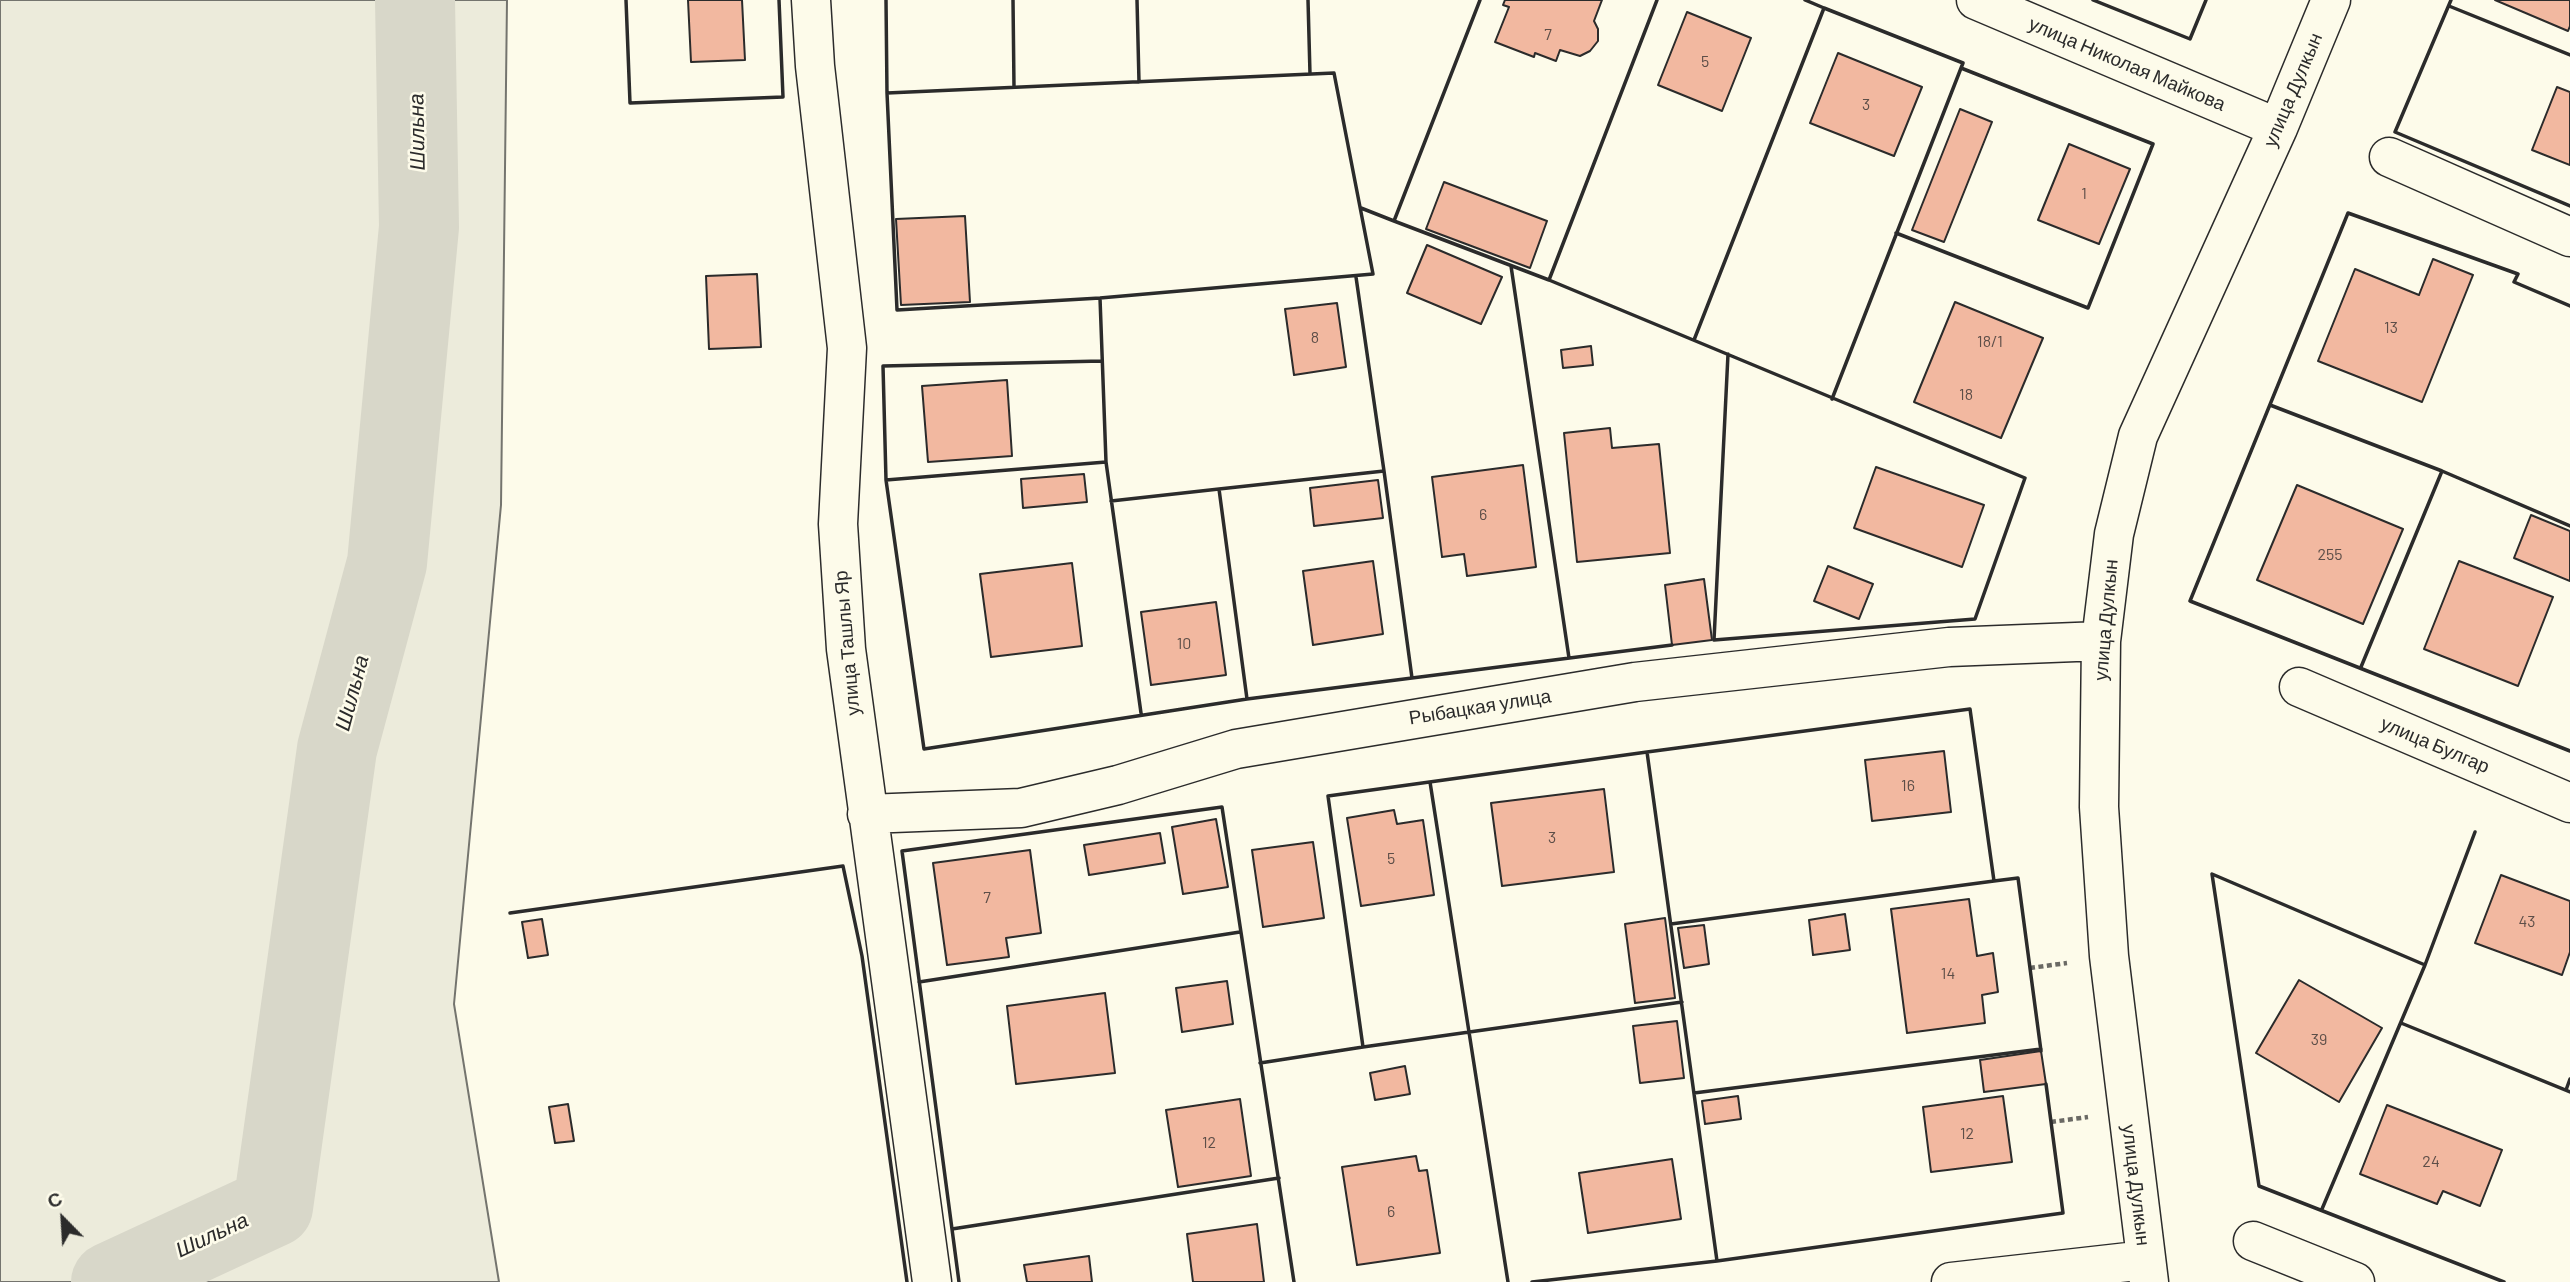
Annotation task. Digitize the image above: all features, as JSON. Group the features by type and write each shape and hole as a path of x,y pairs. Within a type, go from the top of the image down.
{"street":[{"name":"улица Ташлы Яр","path":"811,0 846,348 838,524 846,649 932,1282"},
{"name":"улица Николая Майкова","path":"1976,0 2278,128"},
{"name":"улица Дулкын","path":"2147,1271 2109,956 2099,807 2101,641 2114,534 2137,436 2278,128 2331,0"},
{"path":"2389,157 2570,237"},
{"name":"Рыбацкая улица","path":"867,814 1021,808 1118,785 1236,749 1635,682 1949,647 2101,641"},
{"name":"улица Булгар","path":"2299,687 2570,803"},
{"path":"2253,1241 2355,1282"},
{"path":"1951,1282 2147,1271"}],"shaded area":[{"path":"0,0 507,0 501,505 454,1004 499,1282 0,1282"}],"building":[{"path":"688,0 742,0 745,60 691,62"},
{"path":"1505,0 1602,0 1594,21 1598,29 1598,41 1590,51 1580,56 1560,50 1556,61 1535,53 1534,57 1495,42 1509,7 1503,5"},
{"path":"2495,0 2570,0 2570,26 2568,31"},
{"path":"1687,12 1751,38 1722,111 1658,85"},
{"path":"1838,53 1922,87 1894,156 1810,123"},
{"path":"2557,87 2570,92 2570,165 2532,150"},
{"path":"1960,109 1992,122 1944,242 1912,230"},
{"path":"2069,144 2130,169 2099,244 2038,220"},
{"path":"1444,182 1547,221 1530,268 1426,229"},
{"path":"965,216 970,302 901,305 896,219"},
{"path":"1427,245 1502,277 1481,324 1407,293"},
{"path":"2433,259 2473,275 2422,402 2318,361 2355,269 2419,295"},
{"path":"757,274 761,347 709,349 706,276"},
{"path":"1955,302 2043,338 2001,438 1914,402"},
{"path":"1337,303 1346,367 1294,375 1285,309"},
{"path":"1591,346 1593,365 1563,368 1561,350"},
{"path":"1007,380 1012,456 928,462 922,386"},
{"path":"1610,428 1612,448 1659,444 1670,553 1577,562 1564,433"},
{"path":"1523,465 1536,567 1467,576 1464,554 1442,557 1432,477"},
{"path":"1876,467 1984,505 1962,567 1854,528"},
{"path":"1084,474 1087,502 1023,508 1021,479"},
{"path":"1378,480 1383,518 1314,526 1310,488"},
{"path":"2297,485 2403,529 2363,624 2257,580"},
{"path":"2531,515 2570,531 2570,581 2514,558"},
{"path":"1373,561 1383,634 1313,645 1303,571"},
{"path":"2459,561 2553,597 2518,686 2424,649"},
{"path":"1072,563 1082,646 991,657 980,574"},
{"path":"1828,566 1873,584 1859,619 1814,601"},
{"path":"1704,579 1712,640 1672,645 1665,585"},
{"path":"1216,602 1226,675 1151,685 1141,612"},
{"path":"1944,751 1951,812 1872,821 1865,760"},
{"path":"1604,789 1614,872 1502,886 1491,803"},
{"path":"1394,810 1397,824 1423,820 1434,895 1361,906 1347,818"},
{"path":"1216,819 1228,887 1183,894 1172,827"},
{"path":"1160,833 1165,863 1089,875 1084,845"},
{"path":"1313,842 1324,918 1263,927 1252,850"},
{"path":"1030,850 1041,933 1006,938 1009,957 947,965 933,863"},
{"path":"2501,875 2570,901 2570,952 2562,975 2475,943"},
{"path":"1969,899 1977,956 1993,953 1998,992 1982,995 1985,1023 1907,1033 1891,909"},
{"path":"1845,914 1850,950 1813,955 1809,920"},
{"path":"1665,918 1675,998 1635,1003 1625,924"},
{"path":"542,919 548,955 528,958 522,922"},
{"path":"1704,925 1709,964 1684,968 1678,928"},
{"path":"2299,980 2382,1028 2339,1102 2256,1053"},
{"path":"1227,981 1233,1024 1182,1032 1176,988"},
{"path":"1105,993 1115,1073 1016,1084 1007,1006"},
{"path":"1677,1021 1684,1078 1640,1083 1633,1026"},
{"path":"2041,1051 2046,1084 1984,1092 1980,1060"},
{"path":"1405,1066 1410,1094 1375,1100 1370,1073"},
{"path":"1738,1096 1741,1119 1705,1124 1702,1101"},
{"path":"2003,1096 2012,1162 1931,1172 1923,1107"},
{"path":"1240,1099 1251,1176 1178,1187 1166,1110"},
{"path":"568,1104 574,1141 555,1143 549,1107"},
{"path":"2387,1105 2502,1150 2480,1206 2443,1191 2437,1204 2360,1174"},
{"path":"1416,1156 1419,1171 1427,1170 1440,1253 1357,1265 1342,1167"},
{"path":"1672,1159 1681,1219 1588,1233 1579,1173"},
{"path":"1257,1224 1264,1282 1193,1282 1187,1234"},
{"path":"1089,1256 1092,1282 1027,1282 1024,1265"}],"waterway":[{"name":"Шильна","path":"111,1282 273,1207 337,749 387,563 419,227 415,0"}],"wall":[{"path":"626,0 630,103 783,97 779,0"},
{"path":"886,0 887,93"},
{"path":"1013,0 1014,87"},
{"path":"1137,0 1139,82"},
{"path":"1308,0 1310,74"},
{"path":"1480,0 1394,221 1549,280 1657,0"},
{"path":"1805,0 1824,8"},
{"path":"2093,0 2190,39 2206,0"},
{"path":"2451,0 2395,132 2570,206"},
{"path":"2449,6 2570,55"},
{"path":"1694,340 1824,8 1963,63 1832,399"},
{"path":"1896,233 2088,308 2153,144 1961,68"},
{"path":"1334,73 1373,274 1100,298 897,310 887,93 1334,73"},
{"path":"1361,208 1394,221"},
{"path":"2570,306 2514,282 2518,274 2348,213 2190,601 2570,751"},
{"path":"1511,266 1569,658"},
{"path":"1356,277 1384,471"},
{"path":"1549,280 2025,478 1975,619 1714,640 1728,354"},
{"path":"1100,298 1106,462"},
{"path":"886,480 883,366 1102,361"},
{"path":"2270,405 2442,471 2570,526"},
{"path":"1111,501 1219,489 1247,699 924,749 886,480 1106,462 1141,713"},
{"path":"1219,489 1384,471 1412,678 1247,699"},
{"path":"2361,667 2442,471"},
{"path":"1412,678 1672,645"},
{"path":"2041,1051 2018,878 1994,881 1970,709 1647,752 1717,1261 2063,1213 2046,1084"},
{"path":"1647,752 1328,796 1363,1047 1682,1002"},
{"path":"1430,782 1508,1282"},
{"path":"959,1282 902,851 1222,807 1294,1282"},
{"path":"2425,965 2475,832"},
{"path":"510,913 843,866 862,956 907,1282"},
{"path":"2322,1209 2425,965 2212,874 2259,1186 2504,1282"},
{"path":"1671,924 1994,881"},
{"path":"919,982 1240,932"},
{"path":"2401,1023 2570,1092"},
{"path":"1260,1063 1363,1047"},
{"path":"1694,1093 2041,1049"},
{"path":"2566,1090 2570,1079"},
{"path":"952,1229 1279,1178"},
{"path":"1532,1282 1717,1261"}]}
